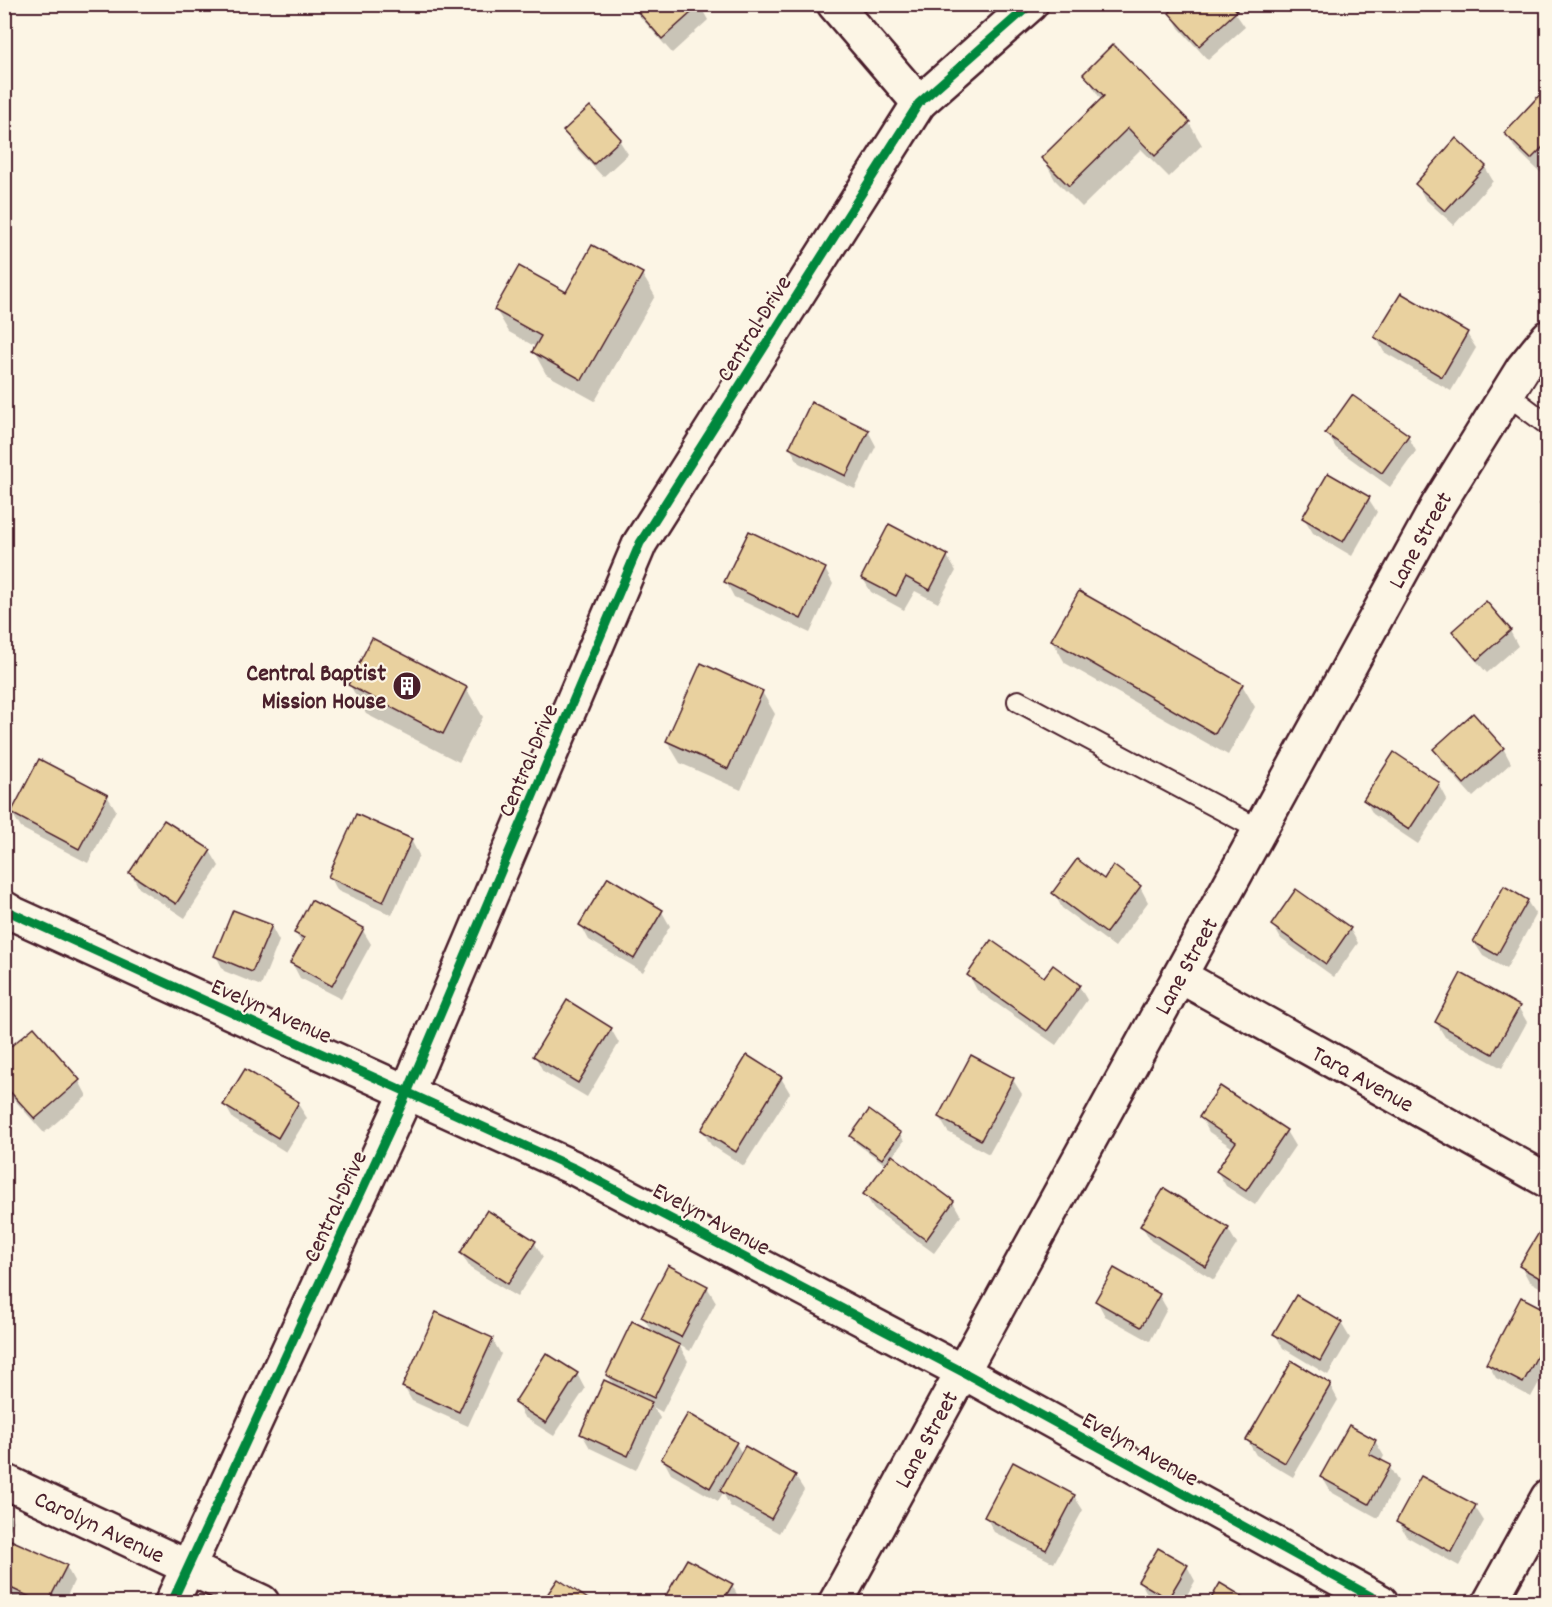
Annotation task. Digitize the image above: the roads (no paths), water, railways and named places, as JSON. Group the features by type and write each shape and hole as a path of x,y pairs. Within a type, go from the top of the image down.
{"street":[{"path":"834,4 919,103"},
{"name":"Central Drive","path":"172,1602 407,1093 640,543 919,103 1031,4"},
{"name":"Lane Street","path":"836,1602 1438,505 1523,368 1548,337"},
{"name":"Evelyn Avenue","path":"4,908 574,1168 963,1372 1381,1602"},
{"name":"Tara Avenue","path":"1180,976 1548,1181"},
{"name":"Carolyn Avenue","path":"4,1481 262,1602"},
{"path":"1490,1602 1548,1497"}],"lane":[{"path":"1507,394 1548,425"},
{"path":"1018,701 1260,830"}],"place":[{"name":"Central Baptist Mission House","path":"407,686"}]}
